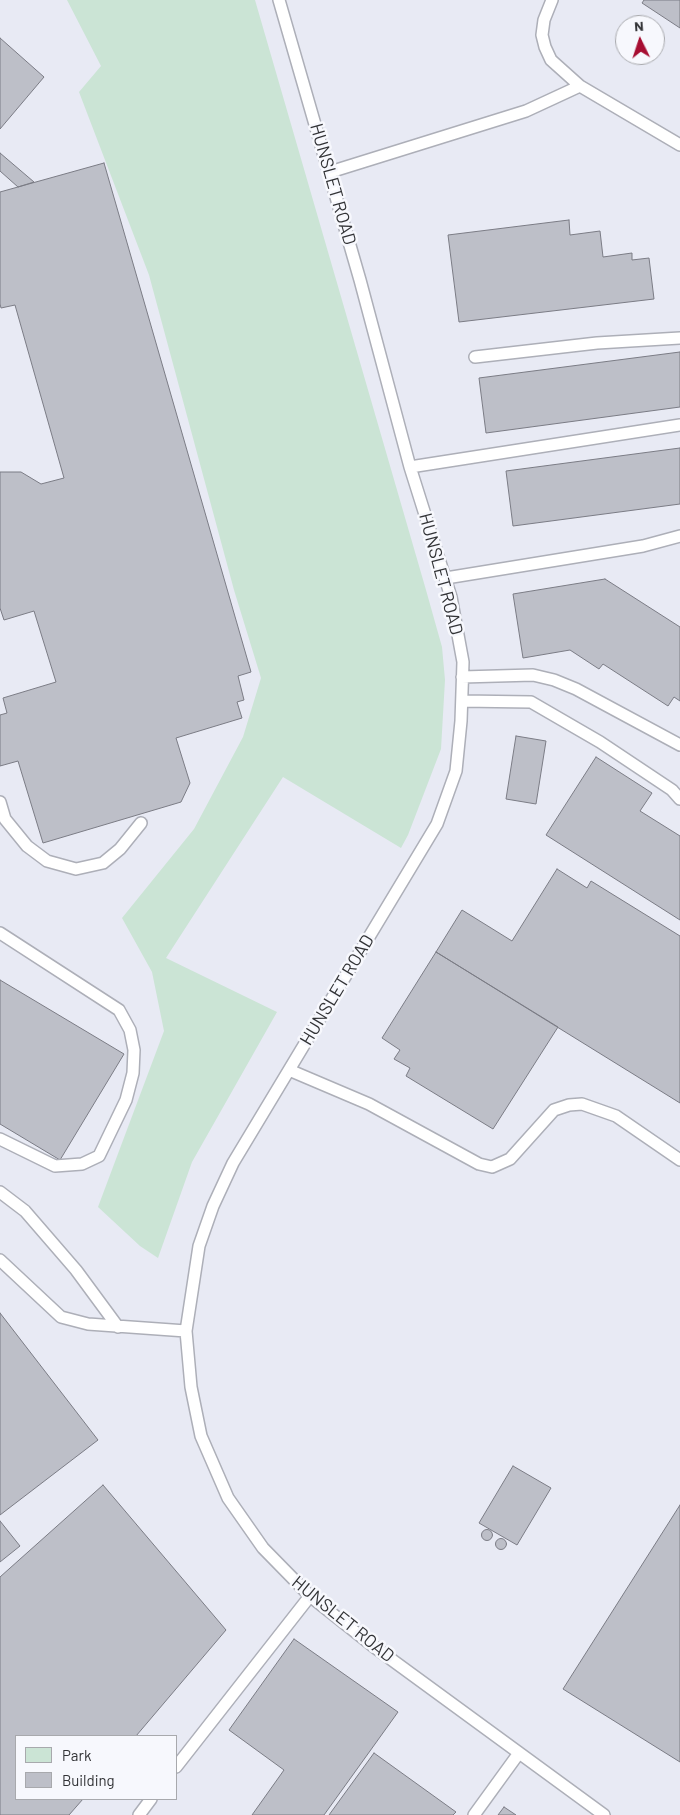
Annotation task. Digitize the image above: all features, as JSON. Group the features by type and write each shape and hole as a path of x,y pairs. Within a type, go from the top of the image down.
{"lane":[{"name":"HUNSLET ROAD","path":"279,0 330,172 410,467 446,578 462,662 462,701 456,771 437,824 233,1163 213,1206 199,1246 186,1331 191,1387 201,1436 228,1498 262,1548 310,1596 373,1646 604,1815"},
{"path":"552,0 544,20 542,35 551,60 580,86 680,145"},
{"path":"330,172 526,110 580,86"},
{"path":"475,357 597,343 680,338"},
{"path":"410,467 680,425"},
{"path":"446,578 643,546 680,536"},
{"path":"462,677 533,675 554,680 584,693 680,745"},
{"path":"462,701 531,702 600,742 672,790 680,798"},
{"path":"0,802 2,814 27,846 47,861 76,869 103,863 120,849 141,823"},
{"path":"0,933 119,1010 130,1030 134,1050 133,1073 126,1100 99,1156 82,1164 56,1166 0,1139"},
{"path":"289,1070 369,1104 479,1164 492,1167 510,1159 554,1110 575,1104 591,1107 616,1116 680,1160"},
{"path":"0,1192 25,1211 76,1270 118,1327"},
{"path":"0,1260 61,1317 88,1324 186,1331"},
{"path":"178,1764 310,1596"},
{"path":"474,1815 519,1753"},
{"path":"139,1815 150,1800"}],"green space":[{"path":"67,0 255,0 442,647 445,680 441,749 408,835 401,848 283,777 166,958 277,1012 192,1162 158,1258 140,1246 98,1207 164,1031 152,972 122,918 194,829 243,737 261,678 234,590 149,275 79,92 101,66"}],"building":[{"path":"644,0 680,0 680,28 665,18 665,15 660,15 642,3"},
{"path":"0,38 44,77 0,129"},
{"path":"0,153 34,182 18,187 0,171"},
{"path":"104,163 251,672 238,676 244,700 237,702 242,718 176,738 190,783 181,802 43,843 18,761 0,766 0,715 7,713 3,698 56,682 34,611 4,620 0,608 0,472 21,472 41,484 64,478 15,305 1,308 0,304 0,192"},
{"path":"569,220 570,235 600,231 603,257 632,253 632,260 649,258 654,299 459,322 448,235"},
{"path":"680,352 680,407 486,433 479,378"},
{"path":"680,448 680,504 513,526 506,471"},
{"path":"605,579 680,627 680,701 674,697 668,706 603,664 599,669 570,650 523,658 513,594"},
{"path":"516,736 546,741 536,804 506,799"},
{"path":"596,757 652,793 640,811 680,836 680,920 546,835"},
{"path":"557,869 587,888 591,881 680,936 680,1103 436,952 462,910 512,941"},
{"path":"436,952 558,1027 493,1129 406,1076 410,1068 394,1059 400,1050 382,1038"},
{"path":"0,980 124,1054 60,1160 0,1124"},
{"path":"0,1313 98,1440 0,1515"},
{"path":"513,1466 551,1488 517,1545 479,1523"},
{"path":"103,1485 226,1630 137,1735 15,1735 15,1800 82,1800 69,1815 0,1815 0,1577"},
{"path":"680,1505 680,1762 563,1689"},
{"path":"0,1521 20,1546 0,1562"},
{"path":"487,1529 493,1535 487,1541 481,1535"},
{"path":"501,1538 507,1544 501,1550 495,1544"},
{"path":"294,1639 398,1712 324,1815 252,1815 284,1770 229,1730"},
{"path":"374,1753 456,1812 453,1815 329,1815"},
{"path":"504,1807 516,1815 498,1815"}]}
